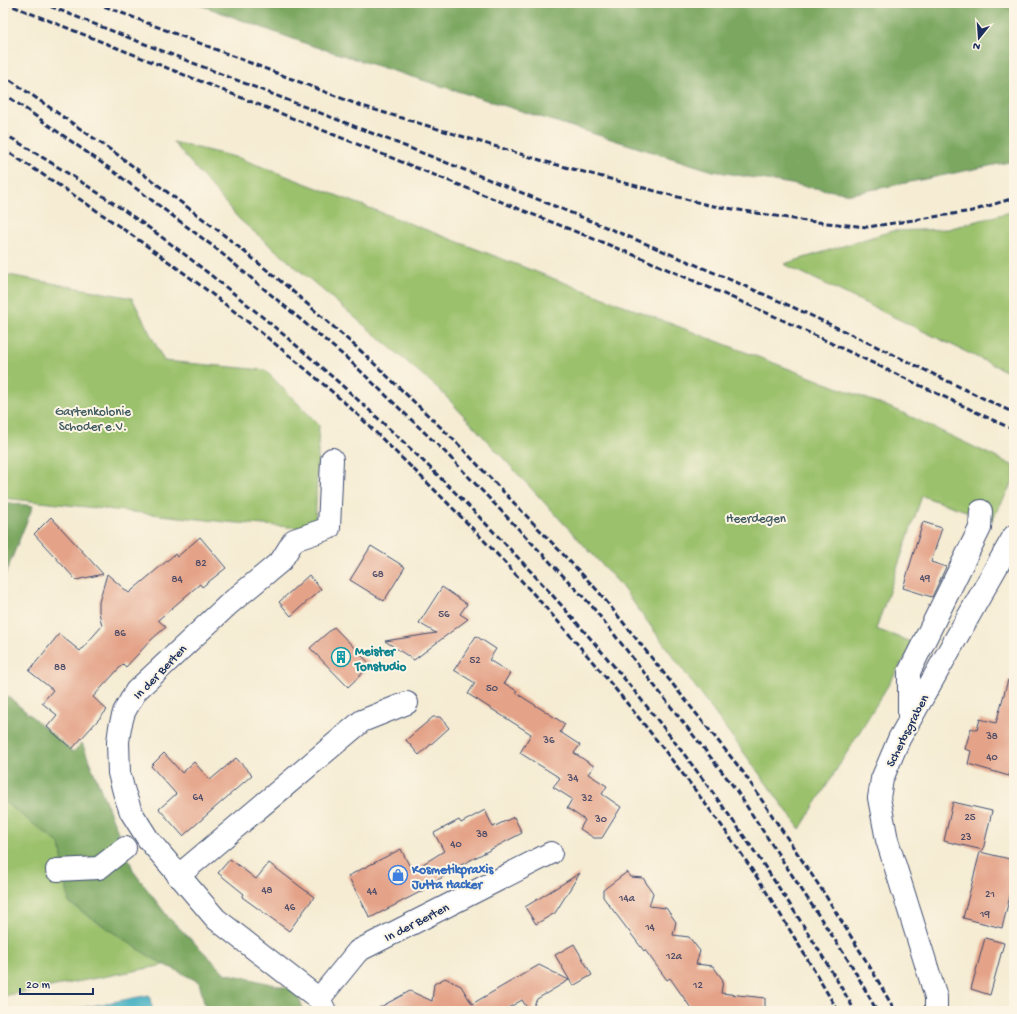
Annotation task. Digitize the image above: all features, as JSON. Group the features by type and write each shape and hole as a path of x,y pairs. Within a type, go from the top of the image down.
{"street":[{"name":"In der Berten","path":"332,459 329,528 294,540 281,562 228,604 150,676 136,691 124,712 118,742 120,774 131,812 148,839 216,919 322,1005 358,952 551,853"},
{"path":"909,722 909,672 980,528 981,511"},
{"name":"Scherbsgraben","path":"936,1011 936,997 926,961 887,840 880,798 882,779 909,722 1014,536"},
{"path":"178,876 362,721 407,703"},
{"path":"57,870 99,868 125,848"}],"green space":[{"path":"195,3 1014,3 1014,161 851,194 713,171 307,44"},
{"name":"Heerdegen","path":"173,142 239,158 899,411 1014,466 1014,480 992,520 922,496 876,629 914,643 800,829 619,583 439,389 239,219"},
{"path":"1014,211 1014,375 784,264 892,231 948,229"},
{"name":"Gartenkolonie Schoder e.V.","path":"3,274 132,298 164,361 265,370 319,425 315,529 226,522 3,498"},
{"path":"3,502 33,506 3,580"},
{"path":"3,692 73,752 82,743 134,872 168,917 225,973 296,990 304,1011 206,1011 199,982 152,958 69,903 60,844 3,801"},
{"path":"3,770 170,964 3,996"}],"water":[{"path":"149,995 153,1011 77,1011 76,1009"}],"building":[{"path":"51,517 103,574 76,580 34,534"},
{"path":"923,522 942,528 931,562 946,567 932,597 903,588"},
{"path":"200,537 226,568 202,587 200,584 158,620 166,627 151,640 126,667 123,664 93,697 107,710 72,749 47,727 57,715 42,703 53,690 29,671 59,634 80,651 102,626 99,612 99,602 107,574 129,593 175,554 177,557"},
{"path":"371,546 405,567 384,601 350,580"},
{"path":"309,575 321,589 291,616 279,602"},
{"path":"442,587 467,604 460,614 468,619 414,660 385,641 436,633 419,623"},
{"name":"Meister Tonstudio","path":"334,627 371,665 348,687 310,648"},
{"path":"476,636 496,649 489,660 510,673 504,683 517,691 516,693 565,724 560,732 580,745 574,753 594,766 588,774 607,786 602,794 621,807 602,838 594,838 580,829 585,820 567,808 572,799 553,787 560,778 520,753 531,734 468,694 475,683 454,670"},
{"path":"1008,680 1014,681 1014,760 1009,776 968,764 971,751 965,749 971,728 977,730 980,719 996,723"},
{"path":"433,717 440,717 449,728 419,755 406,740"},
{"path":"164,753 182,773 194,762 210,780 236,758 252,775 183,836 159,809 176,794 151,766"},
{"path":"953,802 992,811 983,850 944,841"},
{"path":"485,810 493,827 514,817 522,833 446,873 447,874 422,891 370,918 348,876 401,849 412,871 444,851 434,833 459,820 461,823"},
{"path":"980,852 1014,860 1014,880 1002,928 963,918"},
{"path":"230,859 256,879 269,863 314,897 289,931 242,897 244,894 218,873"},
{"path":"627,872 631,877 643,878 653,893 649,906 666,908 676,922 673,935 689,937 700,951 696,964 713,966 723,980 721,993 765,998 765,1011 693,1011 670,978 667,980 603,897 603,890"},
{"path":"580,873 555,913 536,924 525,907"},
{"path":"985,938 1004,943 990,995 971,989"},
{"path":"574,944 592,975 573,986 555,955"},
{"path":"539,965 569,980 537,999 531,1011 529,1011 522,1000 503,1011 373,1011 410,991 432,1001 434,984 445,978 461,986 472,1004"}],"railway":[{"path":"5,3 644,259 776,317 1014,430"},
{"path":"42,3 596,223 779,301 1014,413"},
{"path":"96,3 359,105 550,163 708,205 806,221 868,227 972,211 1014,198"},
{"path":"3,75 118,155 219,231 289,288 362,352 456,442 598,591 743,772 824,893 873,972 895,1011"},
{"path":"3,93 109,168 214,247 349,360 445,452 591,605 734,787 852,966 877,1011"},
{"path":"3,133 78,180 151,229 198,265 295,344 388,428 477,515 562,606 643,702 719,801 790,904 855,1011"},
{"path":"3,149 48,178 179,269 305,368 353,410 487,543 601,671 707,806 759,881 838,1011"}],"place":[{"name":"Meister Tonstudio","path":"341,657"},
{"name":"Kosmetikpraxis Jutta Hacker","path":"398,875"}]}
